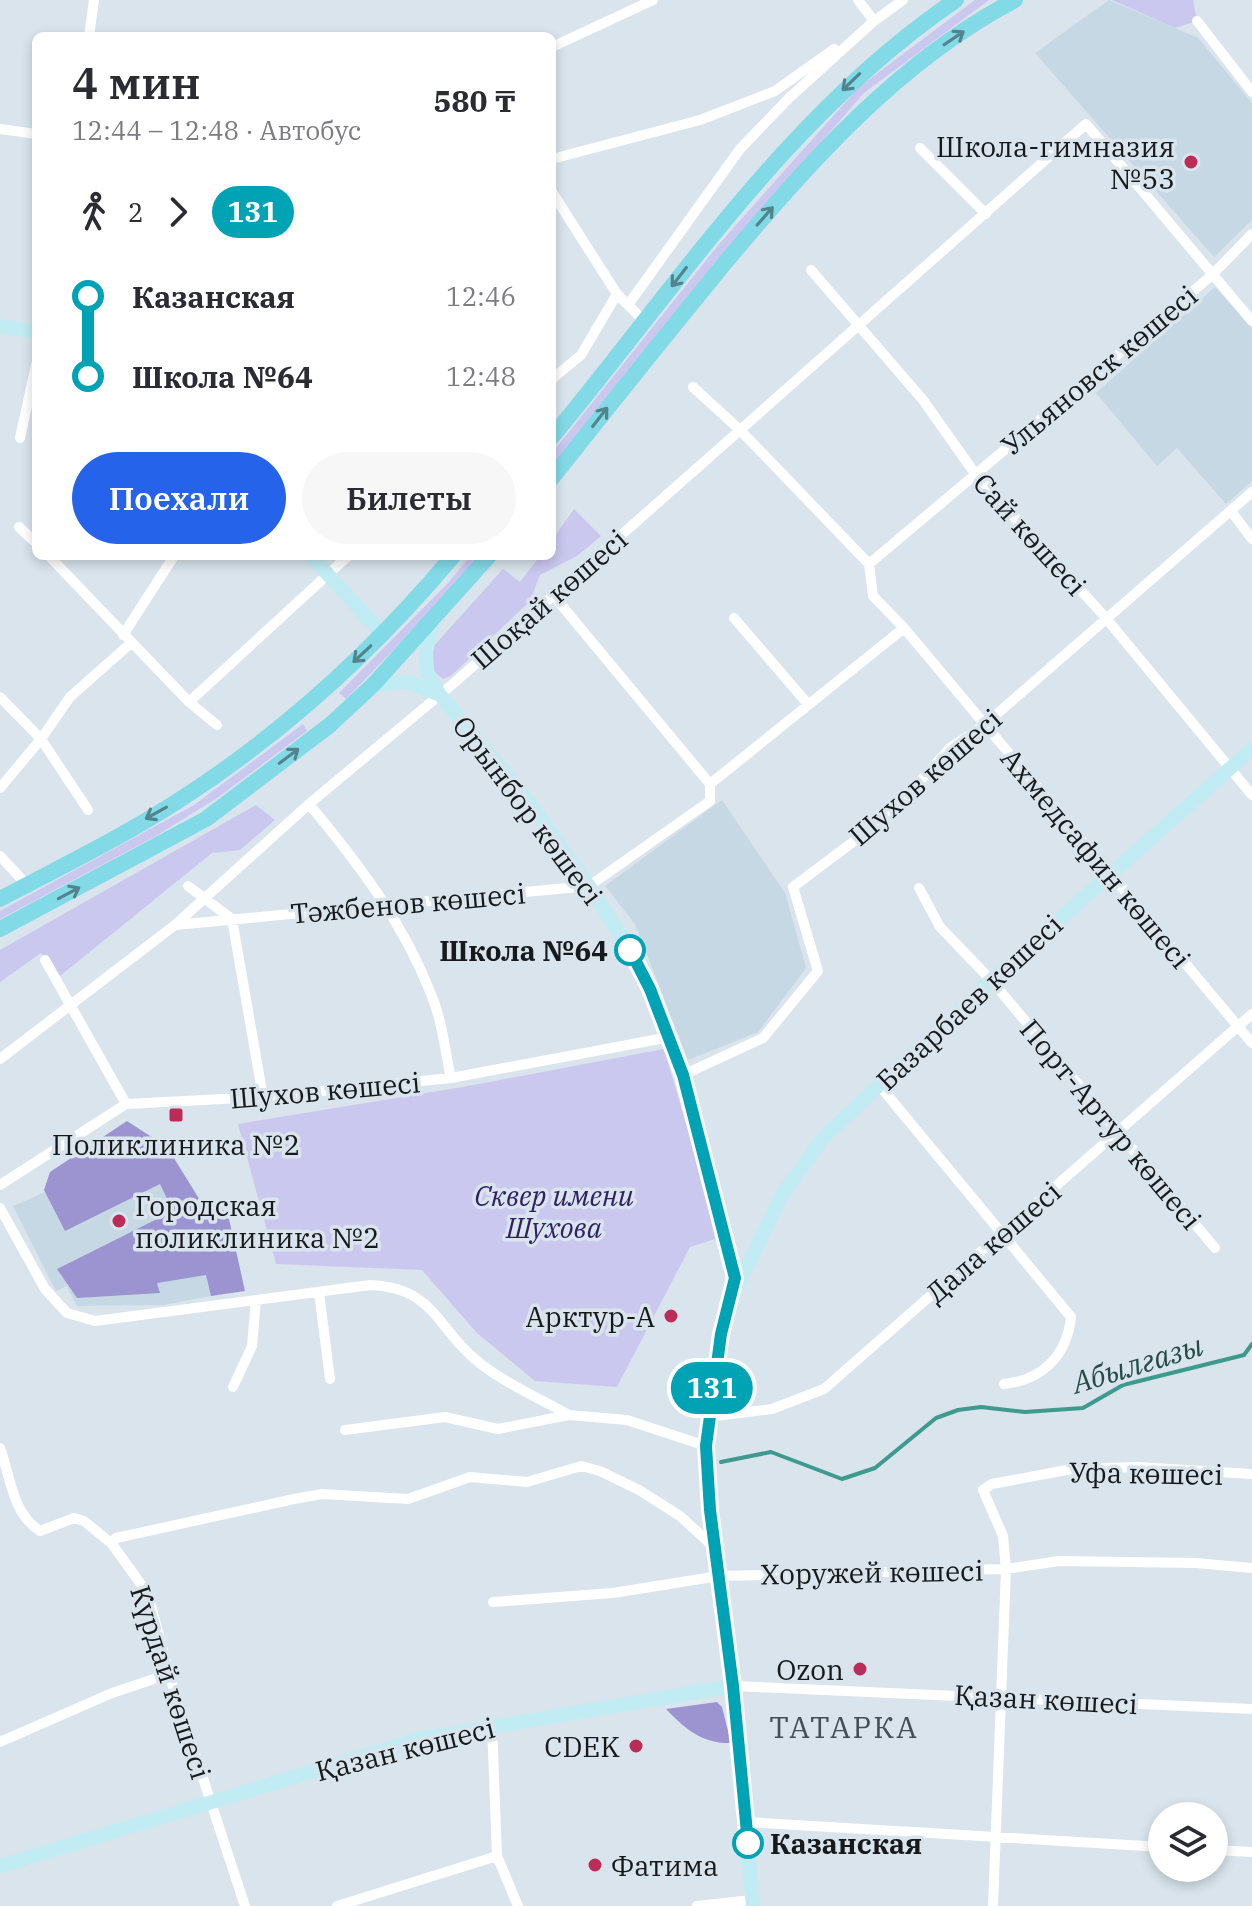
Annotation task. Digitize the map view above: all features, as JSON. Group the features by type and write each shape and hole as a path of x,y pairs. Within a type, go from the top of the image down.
{"main road":[{"path":"556,432 737,204 803,129 865,69 956,0"},
{"path":"556,473 663,337 824,150 922,59 1015,0"},
{"path":"0,899 182,799 304,707 383,635 449,560"},
{"path":"0,929 206,819 330,725 432,623 486,560"}],"street":[{"path":"90,32 94,0"},
{"path":"556,45 653,0"},
{"path":"858,0 874,21"},
{"path":"556,158 700,120 775,91 903,0"},
{"path":"628,305 740,149 789,98 874,21"},
{"path":"1197,21 1252,92"},
{"name":"Шоқай көшесі","path":"0,1059 175,925 309,804 440,695 741,431 1086,124 1211,276"},
{"path":"0,129 32,133"},
{"path":"920,148 986,214"},
{"path":"556,198 617,294 644,321"},
{"name":"Ульяновск көшесі","path":"869,564 1211,276 1252,234"},
{"name":"Сай көшесі","path":"811,270 923,400 976,475 1105,617 1252,795"},
{"path":"1211,276 1252,321"},
{"path":"556,376 581,355 617,294"},
{"path":"0,326 32,331"},
{"path":"20,438 32,383"},
{"name":"Ахмедсафин көшесі","path":"693,387 741,431 869,564 873,596 904,628 983,726 1252,1043"},
{"name":"Шухов көшесі","path":"683,1075 763,1038 818,971 793,887 890,814 950,748 983,726 1252,492"},
{"path":"1231,511 1252,539"},
{"path":"19,527 32,539"},
{"path":"53,560 189,702 217,725"},
{"path":"0,788 41,739 70,697 127,639 172,560"},
{"path":"314,560 383,635"},
{"path":"189,702 344,560"},
{"path":"553,595 710,784 904,628"},
{"path":"734,618 807,703"},
{"path":"432,623 426,653 427,672 440,695"},
{"path":"373,685 407,682 440,695"},
{"name":"Орынбор көшесі","path":"440,695 523,794 589,886 637,961 683,1075 725,1228 735,1278 734,1293 721,1334 706,1446 715,1548 733,1686 752,1903"},
{"path":"0,697 41,739 88,810"},
{"name":"Базарбаев көшесі","path":"734,1293 783,1193 824,1137 991,980 1252,749"},
{"name":"Тәжбенов көшесі","path":"175,925 589,886 710,801 710,784"},
{"path":"309,804 363,868 398,922 433,997 451,1078"},
{"path":"0,856 27,885"},
{"path":"188,886 232,919 263,1097"},
{"name":"Порт-Артур көшесі","path":"919,888 940,927 991,980 1215,1248"},
{"path":"45,960 126,1104"},
{"name":"Дала көшесі","path":"708,1417 772,1409 824,1389 1120,1134 1252,1014"},
{"name":"Шухов көшесі","path":"0,1185 126,1104 263,1097 451,1078 670,1037"},
{"path":"879,1085 1071,1317 1068,1341 1059,1355 1035,1375 1020,1382 1004,1384"},
{"path":"0,1208 45,1289 67,1313 95,1321 370,1285 399,1286 426,1304 452,1337 483,1366 569,1415"},
{"path":"319,1292 330,1379"},
{"path":"233,1387 252,1346 256,1300"},
{"path":"345,1430 445,1417 498,1429 569,1415 627,1420 706,1446"},
{"name":"Күрдай көшесі","path":"0,1448 18,1510 26,1522 40,1531 74,1518 84,1521 112,1544 148,1594 169,1674 245,1906"},
{"path":"112,1544 116,1538 322,1494 408,1499 470,1477 527,1482 581,1466 600,1471 639,1490 680,1516 715,1548"},
{"name":"Уфа көшесі","path":"993,1906 1006,1569 1003,1536 983,1490 992,1484 1072,1469 1137,1467 1252,1474"},
{"name":"Хоружей көшесі","path":"493,1602 613,1593 719,1576 1006,1569 1059,1561 1196,1563 1252,1568"},
{"path":"0,1742 112,1693 169,1674"},
{"name":"Қазан көшесі","path":"0,1866 420,1739 733,1686 1252,1709"},
{"path":"492,1725 497,1856 518,1906"},
{"path":"746,1822 1148,1846"},
{"path":"1228,1851 1252,1852"},
{"path":"337,1906 497,1856"},
{"path":"697,1906 752,1903"}],"shaded area":[{"name":"Школа-гимназия №53","path":"1109,0 1198,38 1252,103 1252,220 1214,257 1035,53"},
{"path":"1215,287 1252,328 1252,481 1226,504 1177,448 1157,466 1096,393"},
{"path":"722,800 785,893 806,968 758,1032 688,1060 635,924 605,886"},
{"path":"127,1121 167,1147 206,1210 227,1210 245,1291 211,1296 206,1275 157,1283 160,1293 77,1298 57,1269 173,1211 160,1184 65,1231 44,1190 50,1172"},
{"path":"167,1147 232,1250 236,1280 211,1296 163,1305 77,1306 67,1286 56,1291 13,1206 147,1148"},
{"path":"717,1702 722,1707 731,1743 712,1741 695,1734 666,1709"}],"green space":[{"path":"975,0 989,0 864,93 727,250 556,462 556,448 720,243 859,87"},
{"path":"1112,0 1193,0 1197,21 1175,28"},
{"path":"574,509 601,536 577,556 540,575 530,601 451,676 443,679 434,672 432,648 503,569 520,582 537,560 556,560 556,534"},
{"path":"467,560 477,560 346,699 339,693 448,583"},
{"path":"303,724 307,731 217,798 156,836 0,919 0,911 194,805"},
{"path":"256,805 275,820 240,850 212,853 60,976 41,953 0,982 0,950"},
{"name":"Сквер имени Шухова","path":"664,1049 705,1188 715,1239 690,1247 617,1387 535,1381 477,1333 422,1270 276,1264 238,1124 463,1087"}],"waterway":[{"name":"Абылгазы","path":"721,1462 771,1452 842,1479 875,1468 936,1418 958,1410 981,1407 1025,1412 1083,1408 1123,1385 1244,1355 1252,1344"}],"bus line":[{"name":"131","path":"630,950 650,989 683,1075 725,1228 735,1278 734,1293 721,1334 706,1446 710,1510 733,1686 748,1843"}],"place":[{"name":"Школа-гимназия №53","path":"1191,162"},
{"name":"Школа №64","path":"630,950"},
{"name":"Поликлиника №2","path":"176,1115"},
{"name":"Городская поликлиника №2","path":"119,1221"},
{"name":"Арктур-А","path":"671,1316"},
{"name":"Ozon","path":"860,1669"},
{"name":"CDEK","path":"636,1746"},
{"name":"Казанская","path":"748,1843"},
{"name":"Фатима","path":"595,1865"}],"district":[{"name":"ТАТАРКА","path":"844,1726"}]}
